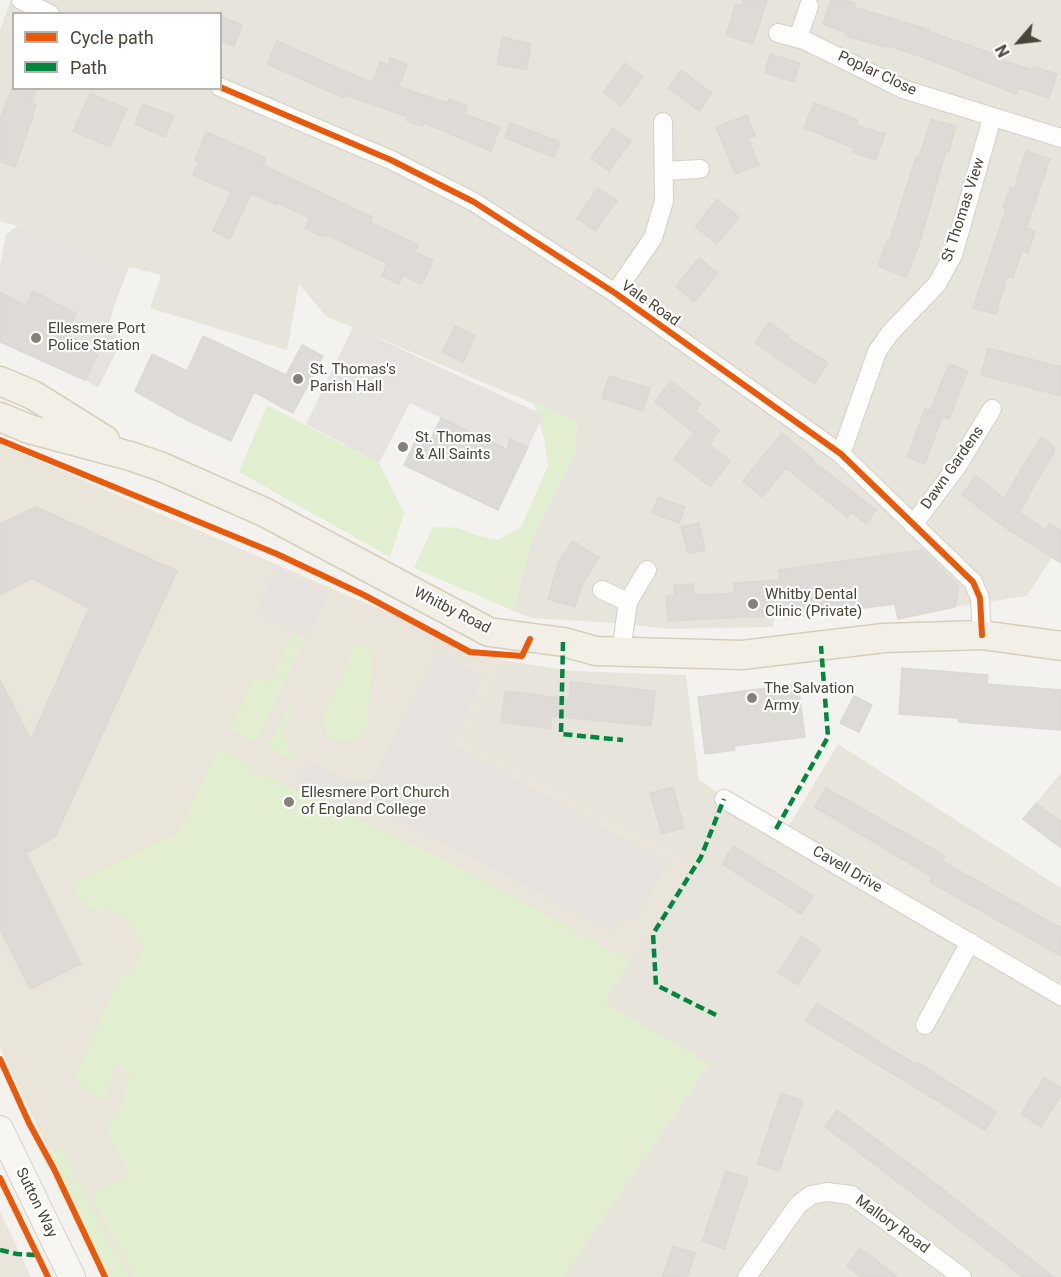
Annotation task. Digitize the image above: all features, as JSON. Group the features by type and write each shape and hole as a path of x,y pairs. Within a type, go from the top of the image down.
{"main road":[{"name":"Whitby Road","path":"0,381 33,395 130,456"},
{"name":"Whitby Road","path":"0,417 28,429 130,456 162,467 264,512 489,632 563,642 596,651 742,655 884,638 982,635 1061,646"},
{"name":"Sutton Way","path":"0,1129 72,1277"}],"street":[{"path":"21,0 46,12"},
{"path":"798,38 809,6"},
{"name":"Poplar Close","path":"778,33 798,38 903,89 1061,138"},
{"name":"Vale Road","path":"222,88 391,160 474,202 615,293 841,454 973,582 980,598 982,635"},
{"name":"St Thomas View","path":"841,454 877,352 890,333 937,284 953,255 992,118"},
{"path":"615,293 652,238 664,201 663,122"},
{"path":"664,171 700,169"},
{"name":"Dawn Gardens","path":"913,525 958,465 992,409"},
{"path":"621,652 628,602 647,570"},
{"path":"602,590 628,602"},
{"name":"Cavell Drive","path":"724,799 1061,996"},
{"path":"925,1025 970,942"},
{"name":"Mallory Road","path":"747,1277 798,1205 812,1195 828,1192 851,1195 962,1277"}],"shaded area":[{"path":"11,0 1061,0 1061,543 1027,596 954,607 898,619 895,604 785,618 775,617 773,627 669,629 531,618 514,611 531,541 575,454 577,422 326,316 299,284 287,350 150,308 161,275 79,254 18,226 0,221 0,30"},
{"path":"18,226 102,260 129,267 113,309 108,331 123,338 98,388 85,380 99,352 66,334 76,314 34,291 25,306 0,292 0,267 6,234"},
{"path":"353,327 544,415 528,447 510,439 503,448 410,403 379,463 306,424"},
{"name":"Ellesmere Port Church of England College","path":"0,444 503,661 466,742 692,863 604,1003 709,1063 563,1277 109,1277 0,1048"},
{"path":"277,568 329,593 307,637 256,612"},
{"path":"438,649 483,677 452,744 668,863 634,922 624,918 614,931 358,799 353,808 298,781 308,760 346,780 372,780 430,669"},
{"path":"496,659 571,671 686,675 699,780 784,834 838,744 1061,888 1061,1277 563,1277 709,1064 604,1003 692,863 465,742"},
{"path":"1061,773 1061,822 1036,803"},
{"path":"0,1211 31,1277 0,1277"}],"green space":[{"path":"534,402 577,422 575,454 531,541 514,611 414,568 433,527 458,528 475,535 498,540 521,527 548,466 544,439"},
{"path":"267,405 379,463 404,513 390,557 239,472"},
{"path":"293,634 305,640 256,742 230,729 256,675 270,682"},
{"path":"356,643 373,651 367,728 355,740 339,742 326,735 322,719"},
{"path":"294,693 286,737 292,751 299,755 296,761 268,748"},
{"path":"218,749 249,763 252,770 439,857 631,961 604,1003 709,1063 563,1277 133,1277 91,1195 130,1175 104,1126 120,1110 130,1072 115,1066 105,1101 78,1084 76,1075 118,979 132,972 143,948 128,921 117,911 85,909 72,884 178,833"},
{"path":"60,1146 129,1277 106,1277 46,1154"}],"building":[{"path":"743,0 767,0 753,44 726,35 736,4 741,6"},
{"path":"831,0 855,3 854,7 930,30 930,32 991,53 990,56 1033,70 1034,67 1057,74 1049,98 1018,88 1016,94 925,58 846,36 847,33 823,24"},
{"path":"222,17 242,25 234,46 222,41"},
{"path":"502,37 531,44 526,70 497,64"},
{"path":"277,41 372,83 380,62 388,65 390,58 407,64 399,87 448,103 449,99 467,106 464,114 500,127 491,151 424,123 423,126 407,121 408,117 345,95 344,98 267,64"},
{"path":"770,54 800,63 794,82 765,73"},
{"path":"625,63 643,77 621,106 603,93"},
{"path":"681,70 712,93 699,111 668,88"},
{"path":"12,88 12,90 36,90 31,103 36,105 33,116 15,167 0,162 0,119"},
{"path":"90,93 127,109 110,147 73,131"},
{"path":"814,103 858,120 856,125 885,134 876,160 853,152 854,148 804,128"},
{"path":"143,104 174,116 165,137 135,124"},
{"path":"747,115 755,136 748,138 759,165 735,174 716,127"},
{"path":"931,119 956,126 949,152 946,151 919,245 906,277 878,266 887,241 889,242 916,157 919,158"},
{"path":"510,123 560,142 554,157 505,138"},
{"path":"613,128 631,141 609,171 591,158"},
{"path":"206,132 266,158 263,165 372,217 370,222 418,245 415,252 433,260 422,284 403,275 399,284 382,276 387,263 325,234 323,237 305,228 310,218 251,193 230,239 213,231 231,192 193,175 199,161 195,160"},
{"path":"1026,151 1050,159 1026,228 1035,231 1028,253 1022,250 1013,278 1007,276 996,314 973,308 1006,209 1003,208 1010,187 1014,189"},
{"path":"598,188 617,201 595,231 577,218"},
{"path":"717,199 739,217 717,244 695,227"},
{"path":"699,258 718,273 694,302 676,286"},
{"name":"Ellesmere Port Police Station","path":"33,291 76,314 66,334 99,352 85,380 0,342 0,292 25,306"},
{"path":"769,322 789,336 788,338 828,363 814,384 755,343"},
{"path":"455,326 475,336 463,362 442,352"},
{"path":"203,336 286,375 302,345 323,356 293,413 254,392 231,441 135,391 152,354 187,371"},
{"path":"988,348 1061,367 1061,396 981,375"},
{"path":"949,364 968,371 949,419 930,411"},
{"path":"609,376 650,388 643,411 602,398"},
{"path":"671,381 701,404 695,411 720,430 709,444 730,461 710,487 674,459 694,433 655,402"},
{"path":"925,409 942,417 925,464 907,457"},
{"path":"441,418 506,449 510,439 528,447 498,510 404,465 417,438 429,443"},
{"path":"782,433 812,460 876,510 866,524 851,512 847,517 786,468 762,497 743,481"},
{"path":"1041,437 1054,446 1054,452 1019,512 1046,530 1050,524 1061,531 1061,563 1003,526 962,495 976,476 1004,498"},
{"path":"658,497 685,507 679,523 652,513"},
{"path":"36,507 177,571 55,837 26,853 81,964 30,989 0,929 0,680 31,740 89,608 32,578 0,595 0,524"},
{"path":"699,523 705,550 688,554 681,527"},
{"path":"573,541 599,558 582,585 575,607 548,599 559,561"},
{"path":"922,550 959,586 955,607 898,619 895,604 785,618 785,615 668,621 666,596 675,595 674,585 693,584 694,594 701,595 735,593 734,583 780,580 779,570"},
{"path":"902,668 988,675 987,684 1061,690 1061,730 959,722 958,718 899,714"},
{"path":"571,682 655,691 651,726 552,716 550,729 501,722 505,691 569,699"},
{"path":"798,684 805,737 734,746 735,750 705,754 698,697"},
{"path":"854,696 872,705 859,732 840,723"},
{"path":"673,787 684,828 662,834 650,793"},
{"path":"826,788 945,856 942,861 1061,928 1061,956 930,882 932,877 815,807"},
{"path":"1036,803 1061,822 1061,848 1023,819"},
{"path":"733,846 813,896 801,914 722,864"},
{"path":"802,936 821,949 798,985 778,973"},
{"path":"817,1003 996,1112 985,1130 806,1021"},
{"path":"1044,1078 1061,1088 1061,1095 1041,1127 1021,1114"},
{"path":"781,1093 803,1101 779,1171 757,1164"},
{"path":"837,1110 930,1179 1054,1277 1023,1277 825,1127"},
{"path":"726,1171 748,1178 724,1249 702,1241"},
{"path":"673,1246 695,1253 687,1277 662,1277"},
{"path":"860,1248 897,1277 861,1277 847,1266"}],"marked path":[{"path":"563,642 561,734 623,740"},
{"path":"776,829 828,737 821,646"},
{"path":"716,1015 656,985 653,934 701,857 724,799"},
{"path":"0,1250 38,1255"}],"cycle path":[{"path":"222,88 391,160 474,202 615,293 841,454 973,582 980,598 982,635"},
{"path":"0,440 277,554 364,595 470,652 522,656 530,639"},
{"path":"0,1059 105,1277"},
{"path":"0,1178 48,1277"}],"place":[{"name":"Ellesmere Port Police Station","path":"36,338"},
{"name":"St. Thomas's Parish Hall","path":"298,379"},
{"name":"St. Thomas & All Saints","path":"403,447"},
{"name":"Whitby Dental Clinic (Private)","path":"753,604"},
{"name":"The Salvation Army","path":"752,698"},
{"name":"Ellesmere Port Church of England College","path":"289,802"}]}
